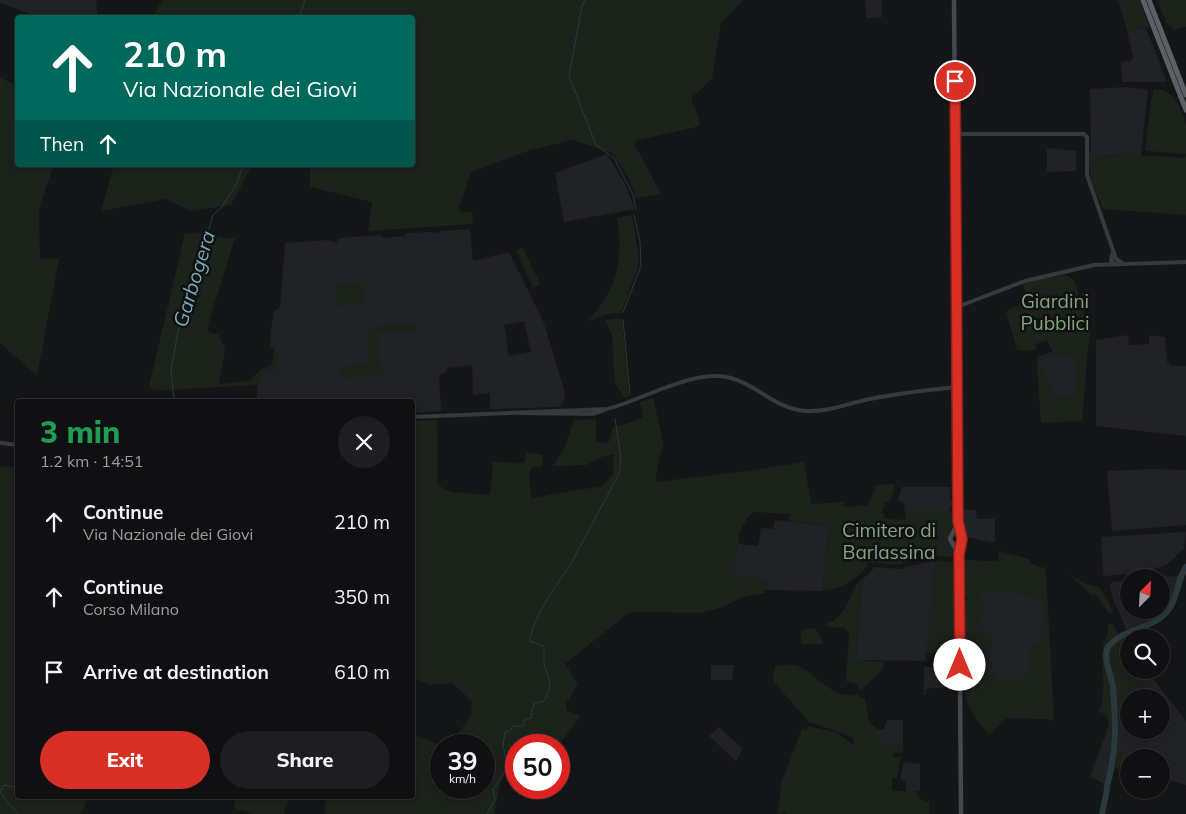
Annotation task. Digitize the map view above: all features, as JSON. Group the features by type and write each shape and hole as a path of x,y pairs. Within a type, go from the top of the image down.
{"highway":[{"path":"1143,0 1186,110"},
{"path":"1149,0 1186,95"}],"main road":[{"path":"954,0 958,518 961,536 959,557 961,814"},
{"path":"958,518 950,539 959,557"},
{"path":"953,534 961,536"},
{"path":"953,544 961,543"}],"street":[{"path":"956,134 1081,133 1087,137 1088,178 1113,249 1113,263"},
{"path":"1114,257 1122,264"},
{"path":"1105,264 1114,257"},
{"path":"957,307 1025,281 1074,270 1113,263 1186,262"},
{"path":"513,412 536,415 592,414 634,402 673,385 714,376 730,377 741,381 783,406 809,411 832,409 881,396 957,387"},
{"path":"536,415 540,413 607,409"},
{"path":"415,417 566,411 592,414"},
{"path":"0,443 15,445"}],"shaded area":[{"path":"0,0 96,0 98,15 33,15 0,3"},
{"path":"865,0 882,0 882,17 866,18"},
{"path":"1146,28 1167,82 1122,82 1121,62 1131,61 1133,58 1127,30"},
{"path":"1127,87 1148,90 1141,155 1089,156 1091,148 1090,89"},
{"path":"1047,148 1076,151 1076,171 1047,172"},
{"path":"607,154 625,184 635,209 564,222 555,173"},
{"path":"470,229 473,261 509,252 544,323 565,393 564,400 559,407 490,409 490,393 473,395 472,365 448,368 445,373 439,375 441,411 415,413 415,399 257,399 257,379 265,372 277,372 275,346 271,346 271,331 274,311 280,307 285,243 329,240 336,243 339,238 380,235 383,238 405,236 406,233 438,233 441,231","holes":["524,321 531,352 509,356 504,325"]},
{"path":"1128,335 1129,345 1149,344 1149,335 1165,337 1167,362 1171,366 1186,366 1186,436 1096,426 1096,340"},
{"path":"1060,349 1080,354 1076,402 1041,423 1037,357"},
{"path":"1186,470 1186,525 1112,531 1107,471"},
{"path":"902,487 950,487 950,500 955,501 955,506 950,506 950,510 904,510 905,504 898,500"},
{"path":"963,509 976,510 977,519 995,519 995,543 966,537 963,534"},
{"path":"775,520 829,526 822,591 765,590 766,582 734,576 737,544 758,546 761,528 773,529"},
{"path":"1186,532 1184,548 1167,565 1154,569 1120,569 1120,575 1105,576 1103,574 1101,537"},
{"path":"935,560 926,661 856,660 862,580 875,567 900,569"},
{"path":"964,560 1030,563 1045,569 1054,721 1047,719 1007,718 989,735 966,695 963,661 968,659 968,650 964,649 963,602 968,599 964,593"},
{"path":"1170,576 1180,576 1170,604"},
{"path":"1120,581 1120,615 1113,599 1110,585 1113,582"},
{"path":"1122,619 1154,619 1136,629 1126,629"},
{"path":"711,665 734,665 732,680 711,680"},
{"path":"924,667 947,667 948,687 926,689 926,695 924,695"},
{"path":"1153,679 1161,689 1141,689 1144,681"},
{"path":"1170,700 1186,721 1186,785 1170,781 1170,749 1120,749 1120,753 1118,752 1119,705 1120,739 1170,739"},
{"path":"887,720 903,720 903,744 879,744 879,730 884,729"},
{"path":"719,727 743,749 736,761 709,736"},
{"path":"1107,732 1113,732 1114,747 1105,785 1091,776"},
{"path":"908,762 920,764 920,791 906,791 906,782 900,779 903,764"}],"green space":[{"path":"162,0 743,0 721,24 712,79 691,98 700,126 635,141 635,145 661,194 636,198 628,177 612,153 573,140 530,150 471,172 459,208 461,212 472,212 473,224 368,231 372,202 310,187 310,167 415,167 415,15 154,15"},
{"path":"1118,0 1140,0 1150,27 1127,30"},
{"path":"1157,0 1186,0 1186,27 1175,30 1166,23"},
{"path":"0,78 15,84 15,167 53,167 39,208 40,258 59,259 37,376 0,343"},
{"path":"1154,89 1161,89 1167,92 1180,107 1186,126 1186,154 1147,151 1145,149"},
{"path":"1122,154 1185,158 1186,154 1186,215 1103,209 1091,180 1089,156 1122,156"},
{"path":"113,167 251,167 231,205 191,211 166,199 101,211"},
{"path":"632,215 639,258 637,270 621,313 608,314 585,322 596,312 604,300 616,274 619,247 617,218"},
{"path":"194,232 224,238 235,238 207,328 210,333 219,335 225,349 219,384 251,380 260,370 272,365 274,349 270,347 271,331 271,346 276,346 277,372 265,372 257,379 257,385 167,390 154,390 149,386 185,233 191,234"},
{"path":"523,248 540,284 533,288 516,250"},
{"name":"Giardini Pubblici","path":"1065,275 1072,278 1075,283 1091,332 1082,421 1041,423 1040,399 1048,396 1075,396 1077,357 1050,356 1041,362 1037,361 1037,357 1053,353 1047,340 1036,344 1036,349 1030,351 1017,350 1006,311 1029,301 1022,283"},
{"path":"364,284 363,305 336,306 336,285"},
{"path":"622,318 629,396 625,398 615,383 612,336 606,320"},
{"path":"420,324 420,330 378,332 378,363 383,368 384,373 374,374 374,376 341,379 342,366 368,365 367,329 379,326"},
{"path":"1037,364 1043,369 1046,380 1053,383 1051,392 1054,393 1039,396"},
{"name":"Cimitero di Barlassina","path":"653,398 664,445 661,450 655,482 804,462 811,504 843,502 844,507 868,505 876,485 895,484 891,500 885,502 882,514 884,514 884,518 906,520 904,510 950,510 955,524 948,540 955,550 954,555 949,557 910,555 909,561 898,565 869,562 861,573 849,582 836,588 822,591 829,526 789,521 790,514 753,512 747,518 740,533 736,550 734,575 761,579 761,582 766,582 765,593 741,598 723,607 701,613 630,612 565,664 578,684 566,704 566,710 581,716 567,734 505,734 505,774 497,797 495,814 325,814 325,799 415,799 415,735 430,741 430,799 495,799 495,734 458,734 471,716 472,701 452,683 431,685 415,679 415,421 437,420 438,485 451,492 490,495 493,462 524,463 527,452 543,455 541,467 533,467 529,472 531,498 602,486 613,474 614,454 598,458 587,465 553,466 565,447 574,420 596,419 596,443 609,442 613,428 643,418 640,402"},
{"path":"0,466 15,467 15,799 88,799 80,814 0,814"},
{"path":"999,551 1030,559 1030,563 1042,568 1043,565 1046,571 1054,721 1047,719 1007,718 989,735 974,716 967,701 963,661 978,654 991,655 993,676 997,679 1030,678 1030,644 1040,644 1043,614 1042,604 1029,596 1013,593 980,593 978,597 984,601 986,613 978,620 978,631 992,632 992,650 990,652 964,649 963,602 968,599 964,593 964,560 998,562"},
{"path":"935,560 956,563 958,661 951,664 954,661 954,653 926,653"},
{"path":"1069,574 1086,584 1099,587 1108,600 1113,613 1109,613 1095,594 1092,596"},
{"path":"862,580 856,660 884,662 884,668 860,691 856,684 846,681 849,633 844,628 822,626 840,615 855,587"},
{"path":"1108,624 1112,624 1119,634 1109,641 1104,649 1104,664 1111,687 1113,732 1107,732 1091,776 1092,779 1089,778 1109,724 1106,714 1099,712 1103,696 1102,655"},
{"path":"815,628 824,644 801,644 801,630"},
{"path":"1120,640 1120,679 1148,679 1146,682 1144,681 1141,689 1120,689 1118,752 1120,753 1120,763 1118,769 1115,768 1110,787 1118,743 1116,688 1108,653 1110,647"},
{"path":"789,665 799,667 809,672 834,691 841,694 857,694 860,698 865,698 869,722 879,730 879,744 903,744 903,753 893,753 894,757 901,757 897,778 892,778 892,791 915,791 922,800 929,802 929,814 786,814 783,812 778,814 782,777 784,777 802,728 807,730 808,726 835,732 854,745 853,737 809,722 773,681 775,666"},
{"path":"235,799 288,799 284,814 254,814 234,808"}],"waterway":[{"name":"Garbogera","path":"300,15 305,0"},
{"path":"585,0 582,6 569,76 596,145 614,158 633,195 636,209"},
{"name":"Garbogera","path":"174,399 171,370 183,304 199,264 213,215 222,207 237,183 242,167"},
{"path":"623,312 641,266 640,242 634,215"},
{"path":"623,320 630,395"},
{"path":"544,660 544,646 530,641 531,634 534,624 557,583 568,569 619,474 621,458 615,419"},
{"path":"1107,786 1113,761 1115,725 1113,687 1107,663 1107,649 1118,638 1156,621 1168,611 1186,567"},
{"path":"487,814 495,800 493,789 508,768 503,745 505,732 510,731 513,726 523,726 525,719 532,718 531,713 534,704 544,701 549,691 549,682 544,663"},
{"name":"Garbogera","path":"0,792 4,785 15,787"},
{"path":"1102,814 1107,789"},
{"name":"Garbogera","path":"0,792 18,814"}],"route":[{"path":"955,81 958,521 962,537 959,554 960,665"}]}
